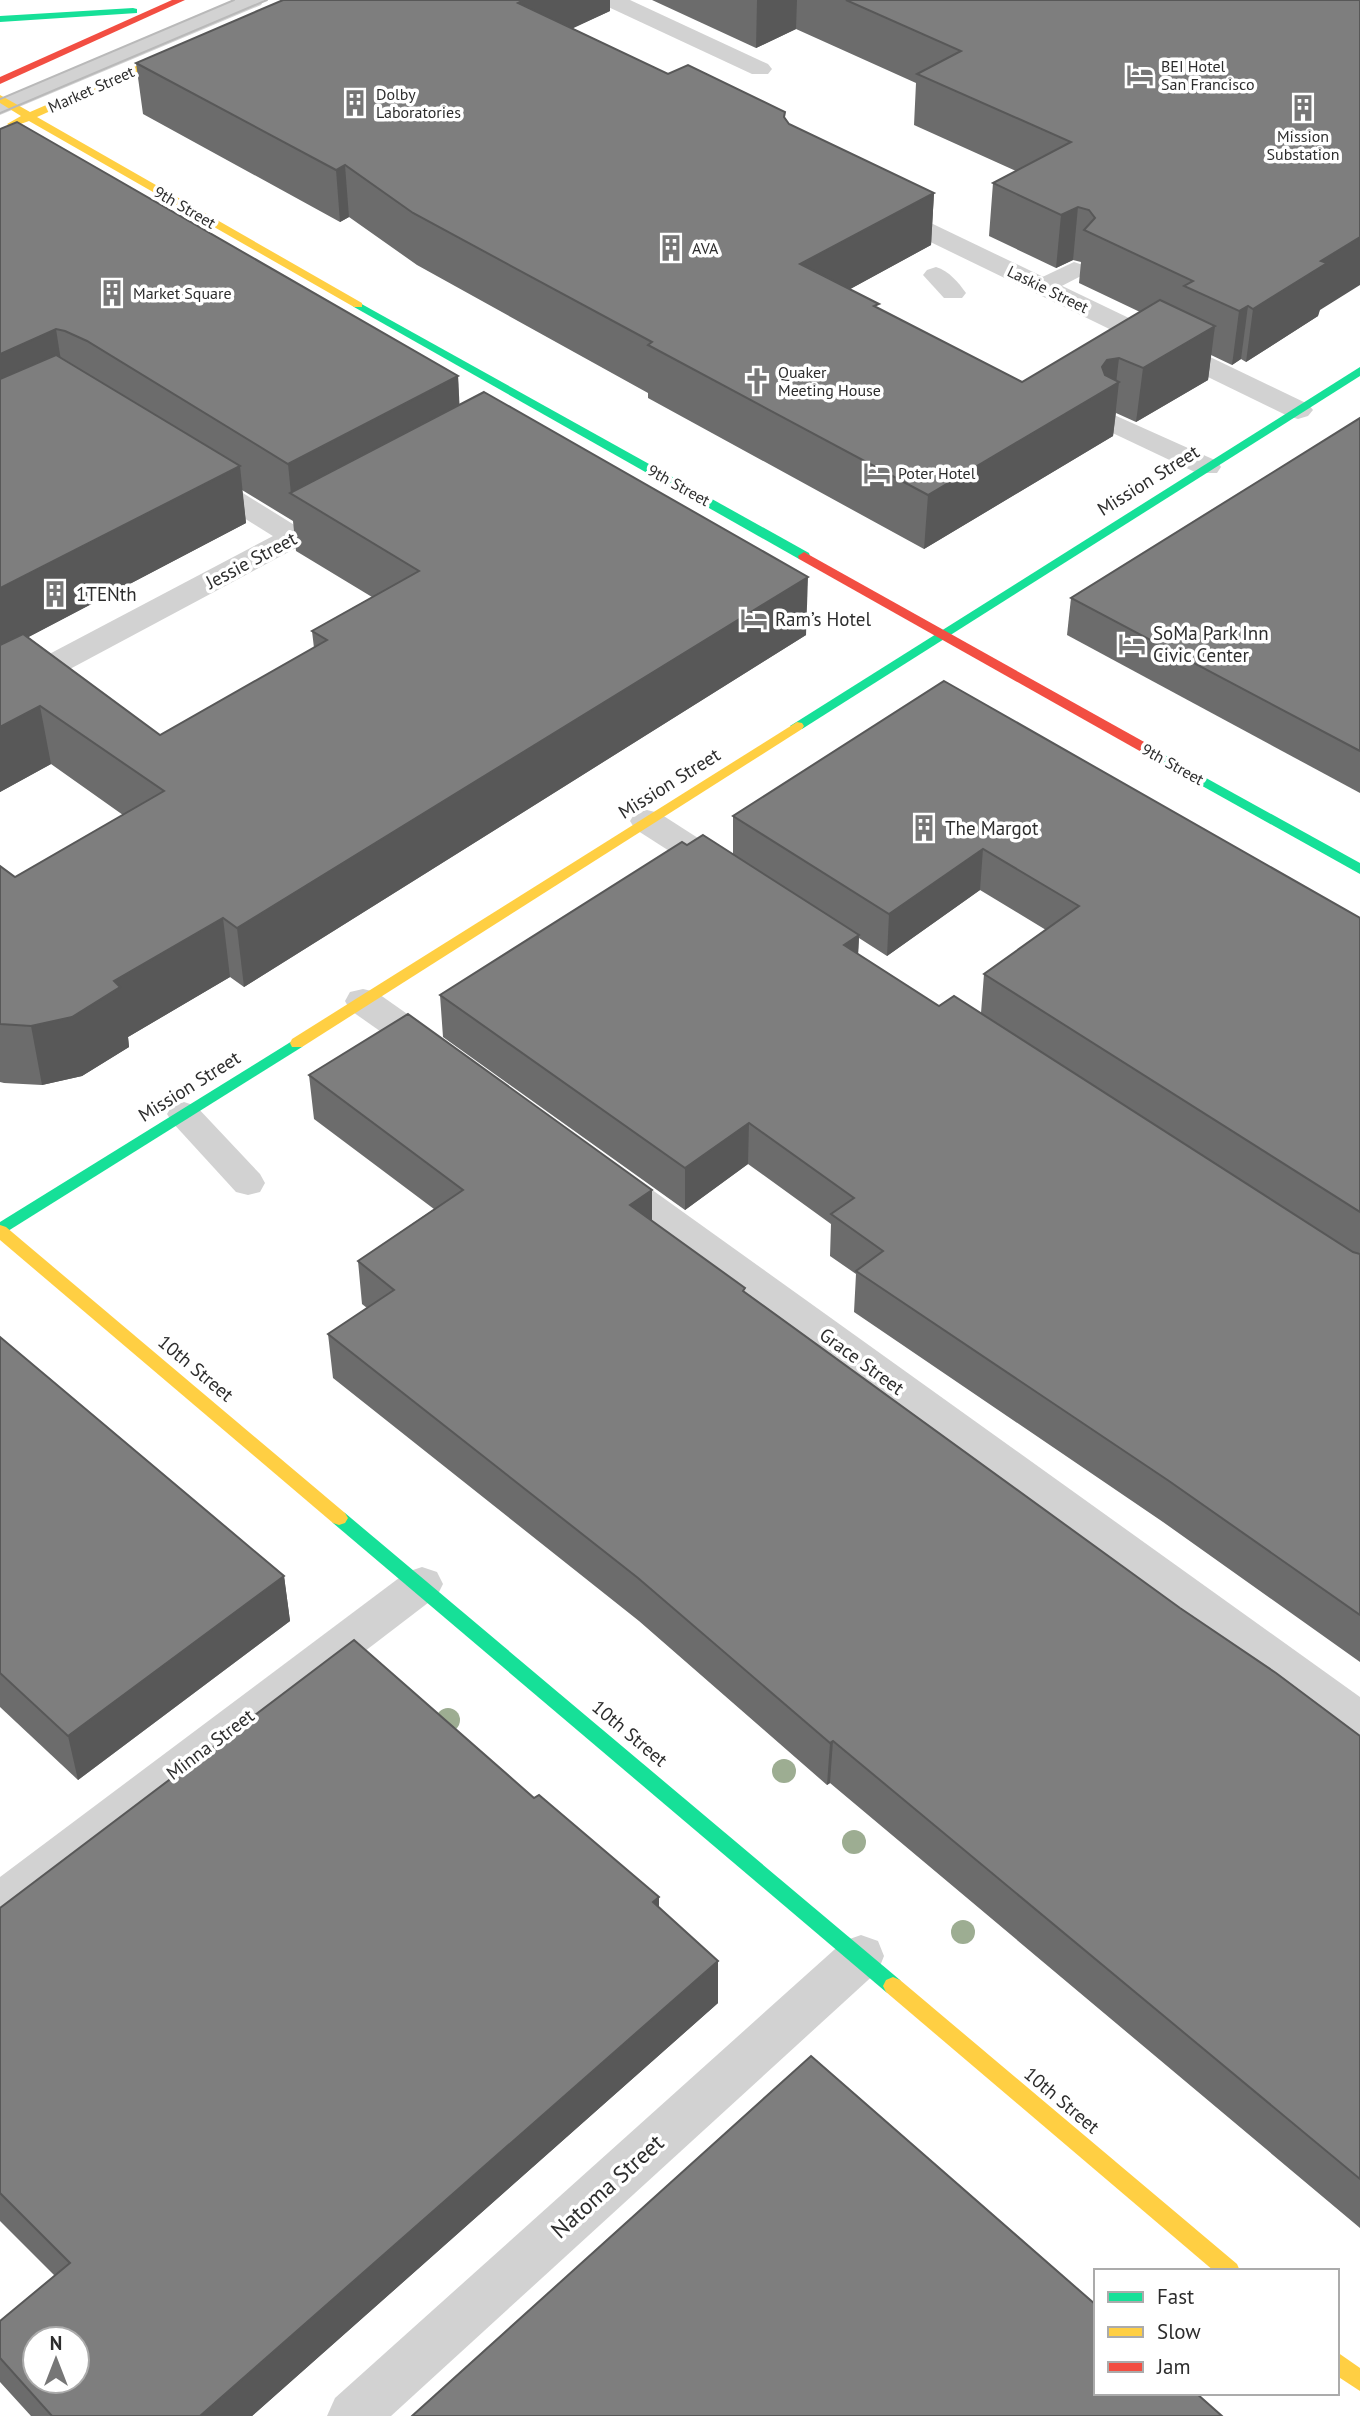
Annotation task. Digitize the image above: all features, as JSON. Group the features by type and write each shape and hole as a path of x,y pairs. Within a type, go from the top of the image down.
{"main road":[{"path":"0,81 180,0"},
{"path":"0,19 156,10"},
{"name":"Market Street","path":"0,129 200,42"},
{"name":"9th Street","path":"3,103 1360,869"},
{"name":"Mission Street","path":"0,1230 1360,371"},
{"name":"10th Street","path":"0,1230 422,1584 1228,2269"},
{"path":"1339,2364 1360,2381"}],"street":[{"name":"Laskie Street","path":"858,196 1298,410"},
{"path":"503,425 539,406"},
{"name":"Jessie Street","path":"0,693 366,498"},
{"path":"647,821 755,891"},
{"path":"363,1001 466,1075"},
{"name":"Grace Street","path":"579,1156 1360,1721"},
{"name":"Minna Street","path":"1,1901 422,1584"},
{"name":"Natoma Street","path":"353,2416 861,1956"}],"lane":[{"name":"Market Street","path":"3,103 253,0"},
{"path":"612,0 760,69"},
{"path":"1042,286 1074,270"},
{"path":"1112,422 1207,467"},
{"path":"184,469 294,537"},
{"path":"184,1114 248,1183"}],"building":[{"path":"283,0 524,0 518,3 668,74 688,65 785,112 784,117 789,124 934,193 800,264 879,304 874,306 1022,382 1160,300 1215,326 1143,368 1119,358 1107,360 1102,367 1105,375 1119,382 928,495 648,345 652,342 413,213 345,165 336,170 136,63"},
{"path":"846,0 1360,0 1360,237 1321,261 1327,263 1253,309 1248,306 1239,311 1184,286 1193,281 1084,230 1095,218 1089,210 1078,207 1061,215 993,183 1071,142 917,74 961,51"},
{"name":"Market Square","path":"17,122 458,376 288,464 87,341 65,331 56,329 0,354 0,129"},
{"path":"56,355 240,466 0,588 0,379"},
{"path":"484,392 808,577 237,928 223,918 114,981 120,987 72,1017 31,1026 0,1024 0,866 15,877 164,791 40,706 0,727 0,645 23,634 160,735 327,640 312,631 419,571 290,493"},
{"path":"1360,418 1360,751 1071,598"},
{"path":"944,681 1360,918 1360,1212 984,974 1079,906 983,849 889,914 733,816"},
{"path":"703,835 859,935 844,945 939,1006 954,996 1360,1254 1360,1615 1169,1481 856,1271 883,1251 831,1214 854,1198 749,1123 685,1168 440,995 682,842 687,845"},
{"path":"408,1014 652,1190 630,1205 745,1288 743,1291 1360,1736 1360,2179 833,1741 830,1743 638,1578 328,1334 394,1290 358,1261 463,1190 309,1075"},
{"path":"0,1337 284,1576 68,1736 0,1673"},
{"path":"354,1640 534,1798 539,1795 659,1897 653,1902 718,1961 200,2416 52,2416 33,2395 91,2395 91,2325 21,2325 21,2381 0,2358 0,2321 70,2263 0,2193 0,1908"},
{"path":"811,2056 1094,2303 1094,2395 1198,2395 1222,2416 412,2416"}],"tram line":[{"path":"0,99 234,0"},
{"path":"0,113 267,0"}],"traffic: fast":[{"path":"0,19 133,11"},
{"path":"358,305 804,556"},
{"path":"797,726 1360,371"},
{"path":"1150,751 1360,869"},
{"path":"0,1230 297,1043"},
{"path":"339,1518 893,1986"}],"traffic: slow":[{"path":"12,124 184,49"},
{"path":"0,98 65,139 358,305"},
{"path":"297,1043 797,726"},
{"path":"0,1231 339,1518"},
{"path":"893,1986 1228,2269"},
{"path":"1339,2364 1360,2381"}],"traffic: jam":[{"path":"0,81 180,0"},
{"path":"804,556 1150,751"}],"place":[{"name":"BEI Hotel San Francisco","path":"1140,75"},
{"name":"Dolby Laboratories","path":"355,103"},
{"name":"Mission Substation","path":"1303,108"},
{"name":"AVA","path":"671,248"},
{"name":"Market Square","path":"112,293"},
{"name":"Quaker Meeting House","path":"757,381"},
{"name":"Poter Hotel","path":"877,473"},
{"name":"1TENth","path":"55,594"},
{"name":"Ram’s Hotel","path":"754,619"},
{"name":"SoMa Park Inn Civic Center","path":"1132,644"},
{"name":"The Margot","path":"924,828"}]}
